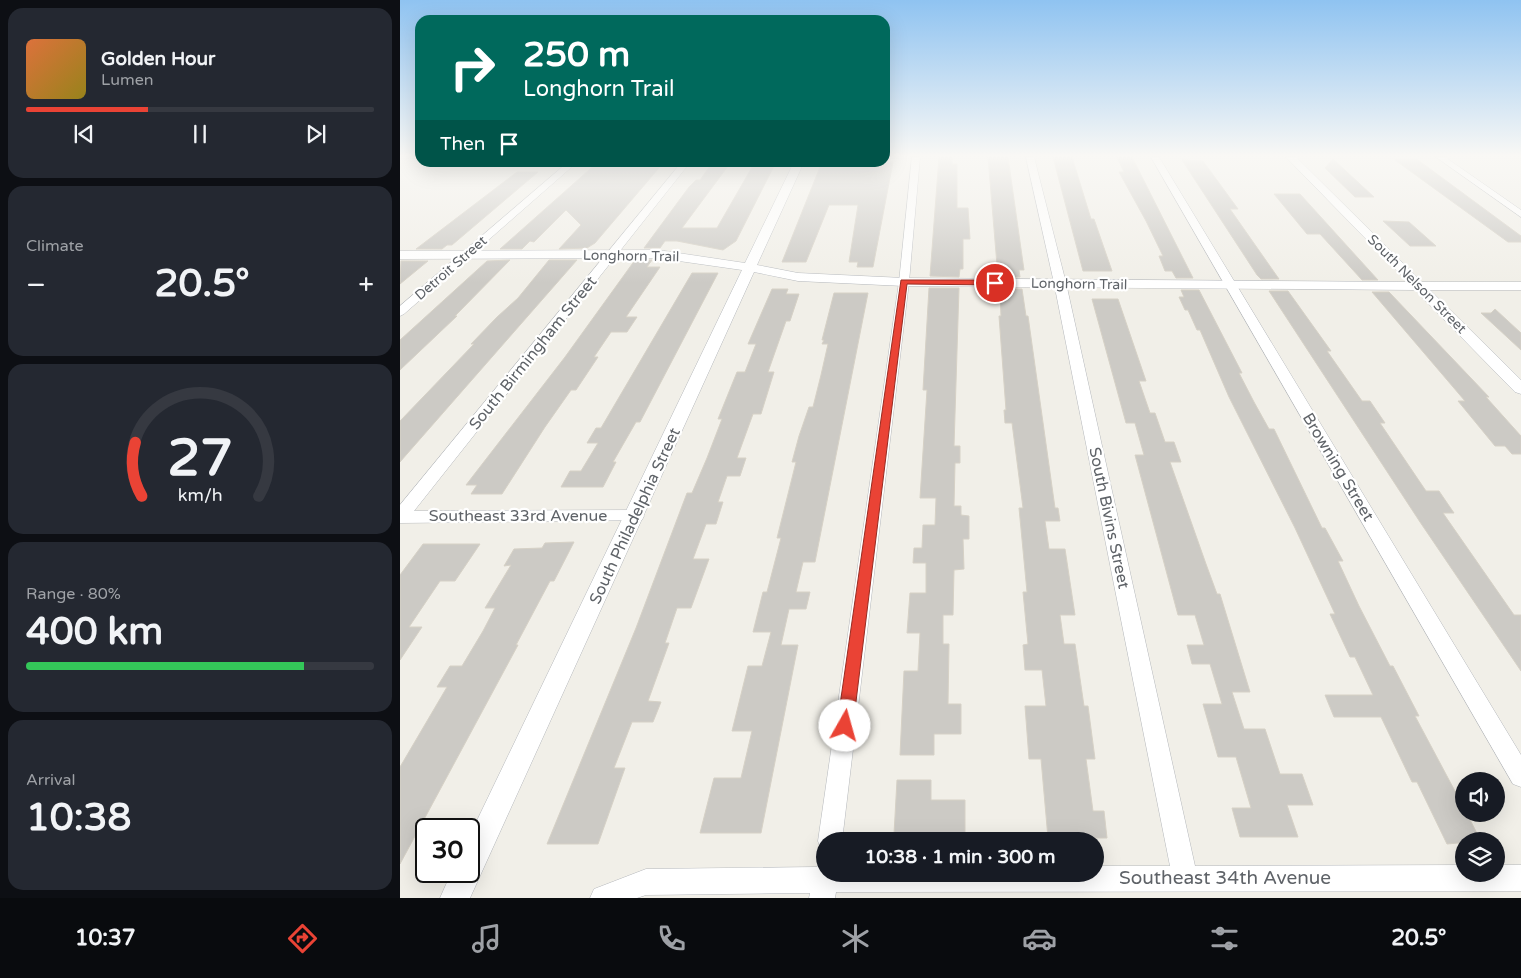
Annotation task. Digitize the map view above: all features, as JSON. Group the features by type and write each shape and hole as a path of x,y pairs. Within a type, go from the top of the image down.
{"street":[{"name":"Detroit Street","path":"400,312 531,199"},
{"name":"South Birmingham Street","path":"400,517 657,199"},
{"name":"South Philadelphia Street","path":"480,845 636,516 782,199"},
{"path":"831,832 904,282 912,199"},
{"name":"South Bivins Street","path":"1040,199 1060,283 1185,878"},
{"name":"Browning Street","path":"1179,199 1521,776"},
{"name":"South Nelson Street","path":"1333,199 1521,389"},
{"path":"1500,199 1521,214"},
{"name":"Longhorn Trail","path":"400,255 675,255 798,277 904,282 1230,286 1521,286"},
{"name":"Southeast 33rd Avenue","path":"400,517 636,516"},
{"name":"Southeast 34th Avenue","path":"603,898 646,882 824,884 1185,878 1521,878"},
{"name":"South Philadelphia Street","path":"455,898 462,883"}],"building":[{"path":"482,199 506,199 452,245 447,245 442,249 416,249"},
{"path":"556,199 633,199 595,243 587,248 559,249 581,225 566,210 534,242 530,241 522,249 500,249"},
{"path":"680,199 704,199 682,228 717,228 734,199 757,199 736,241 723,250 677,241 665,241 660,248 644,248"},
{"path":"807,199 886,199 873,267 857,267 858,262 849,262 858,205 829,205 806,262 782,262"},
{"path":"936,199 957,199 957,208 968,208 970,239 963,239 963,269 960,269 959,277 930,276"},
{"path":"991,199 1014,199 1024,270 1019,270 1020,277 1003,277 1002,265 997,265"},
{"path":"1064,199 1085,199 1112,271 1083,271"},
{"path":"1134,199 1153,199 1193,278 1176,278 1172,271 1165,271 1159,256 1163,256"},
{"path":"1207,199 1231,199 1238,209 1230,209 1279,279 1261,279"},
{"path":"1278,199 1304,199 1378,280 1362,280 1320,234 1307,234"},
{"path":"1449,199 1471,199 1521,236 1521,242 1508,242"},
{"path":"1383,221 1409,222 1436,246 1410,246"},
{"path":"510,260 455,316 457,316 400,370 400,340 487,261"},
{"path":"549,260 577,260 400,462 400,421 474,344 471,344 518,298"},
{"path":"635,260 652,260 647,267 660,267 626,317 637,317 627,332 611,332 594,357 598,357 576,390 571,390 502,494 471,494 477,485 466,485 565,357"},
{"path":"401,261 428,261 400,284"},
{"path":"692,273 718,273 640,422 636,422 613,462 616,462 603,487 561,487 570,471 581,471 598,443 587,443 596,428 601,428"},
{"path":"929,288 959,288 954,446 960,446 960,463 955,463 954,506 961,506 961,515 969,516 969,539 963,539 964,569 954,570 953,615 943,615 943,644 949,644 948,704 961,704 961,734 934,734 934,755 900,755 904,671 918,671 920,633 907,633 910,593 926,593 926,563 913,563 914,548 922,548 923,525 935,525 936,498 920,498 927,390 923,390"},
{"path":"772,289 788,289 786,294 799,294 790,321 786,321 768,372 774,372 761,414 753,414 737,458 746,458 740,476 727,476 718,502 723,502 716,524 706,524 693,559 709,559 691,608 677,608 665,643 669,643 648,701 661,702 653,722 632,722 614,768 625,768 598,844 547,844 636,628 687,493 692,493 707,458 722,419 718,419 737,372 745,372 756,344 748,344"},
{"path":"1005,289 1022,289 1026,316 1028,316 1055,508 1058,508 1060,521 1045,521 1049,549 1065,549 1075,615 1060,615 1064,644 1075,644 1084,706 1088,706 1095,759 1086,759 1093,811 1104,811 1107,838 1104,838 1104,832 1047,832 1041,759 1029,759 1025,706 1046,706 1042,670 1025,670 1023,645 1028,644 1023,592 1027,592 1019,508 1023,508 1012,423 1005,423 1004,410 1006,410 999,316 1001,316 1000,294 1005,294"},
{"path":"1181,290 1199,290 1242,373 1239,373 1254,402 1269,429 1274,429 1322,528 1325,528 1343,561 1338,561 1359,606 1390,666 1393,666 1419,716 1415,716 1455,791 1455,822 1471,822 1476,832 1455,832 1455,843 1447,844 1417,782 1412,782 1381,717 1334,717 1325,695 1373,695 1355,657 1350,657 1330,614 1335,614 1295,528 1229,397 1200,330 1197,330 1188,310 1185,310 1179,297 1184,297"},
{"path":"1269,291 1288,291 1331,351 1327,351 1362,401 1370,401 1385,423 1380,423 1426,491 1439,491 1454,513 1443,513 1514,615 1521,615 1521,671 1420,522"},
{"path":"1372,292 1389,292 1489,397 1486,397 1521,436 1521,454 1512,454 1505,446 1495,446 1458,401 1465,401"},
{"path":"834,293 868,293 815,562 803,562 796,592 810,592 806,609 789,609 781,645 798,645 761,833 700,833 714,778 741,778 752,731 732,731 748,666 762,666 771,632 753,632 763,592 767,592 781,538 777,538 796,462 792,462 809,407 813,407 821,375 828,344 822,344 824,340 822,340"},
{"path":"1092,299 1118,299 1146,381 1139,381 1150,413 1155,413 1165,442 1174,442 1181,462 1170,462 1217,594 1220,594 1250,692 1232,692 1244,729 1265,729 1280,774 1302,774 1313,805 1287,805 1298,837 1240,837 1232,808 1251,808 1236,757 1218,757 1203,704 1222,704 1210,664 1192,664 1187,645 1204,645 1195,615 1178,615 1135,455 1144,455 1135,423 1126,423"},
{"path":"1495,309 1521,333 1521,350 1481,313 1491,313"},
{"path":"574,542 554,581 550,581 516,645 518,645 425,818 415,818 415,836 400,864 400,767 447,687 437,687 450,666 462,666 483,631 495,608 485,608 511,565 504,566 514,549 542,548 545,543"},
{"path":"423,544 480,544 455,581 440,581 409,627 422,627 400,660 400,575"},
{"path":"897,780 931,780 931,800 965,800 965,832 894,832"}],"route":[{"path":"845,726 904,282 995,283"}]}
